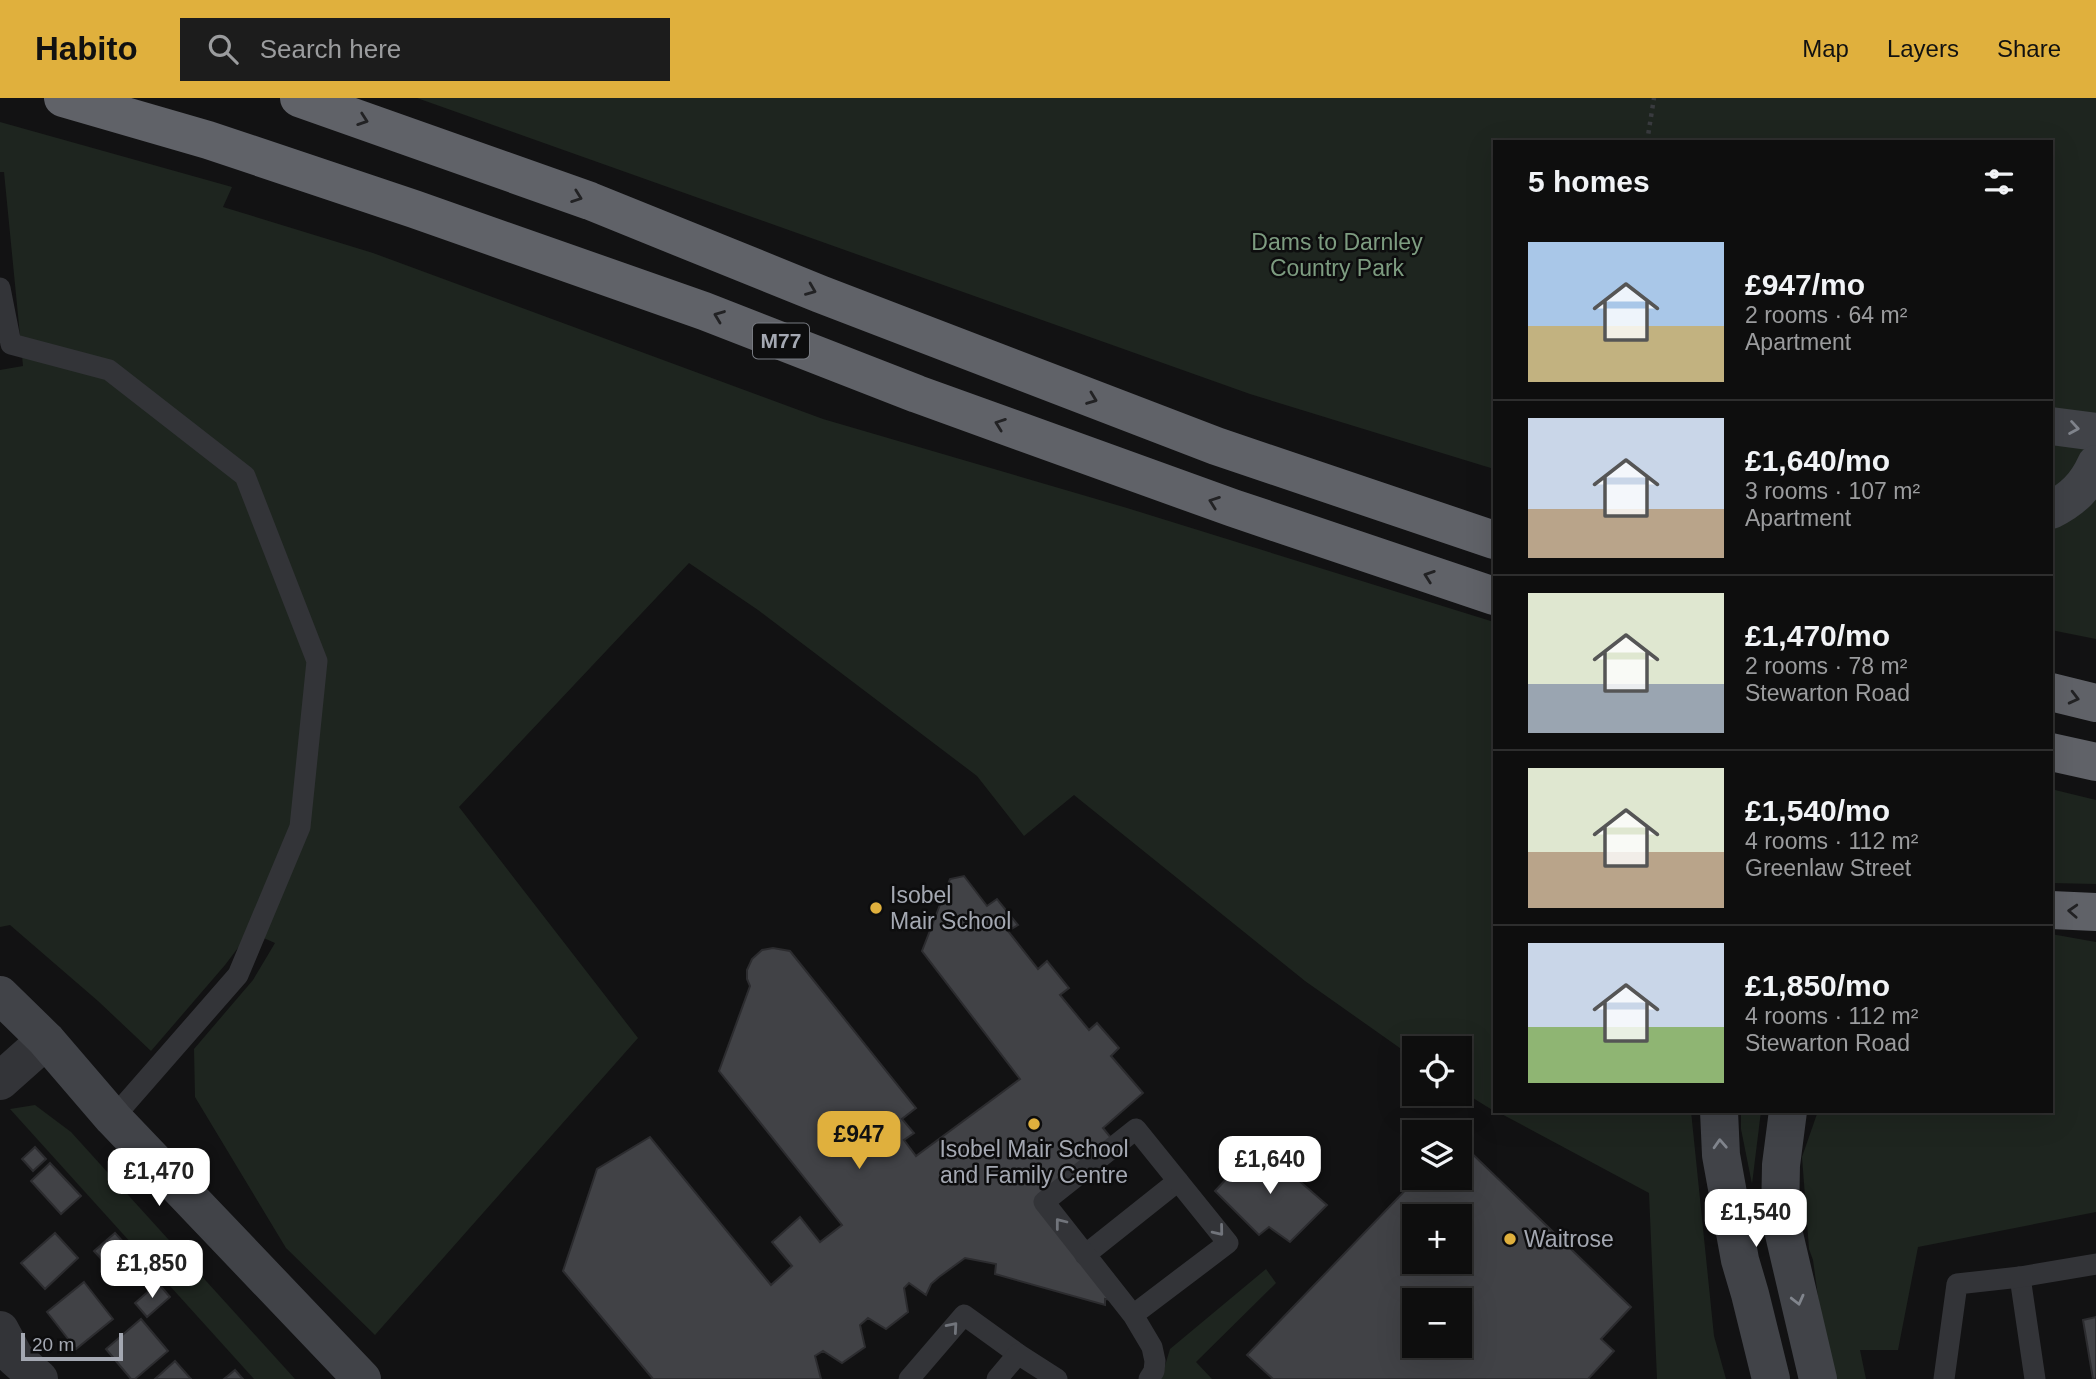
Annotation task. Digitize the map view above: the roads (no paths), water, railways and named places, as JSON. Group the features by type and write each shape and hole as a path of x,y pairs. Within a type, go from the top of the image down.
{"highway":[{"name":"M77","path":"63,98 208,140 514,243 704,311 917,394 1220,503 1493,596"},
{"name":"M77","path":"299,98 590,201 820,294 1203,441 1493,540"},
{"path":"2053,692 2096,703"},
{"path":"2053,752 2096,762"},
{"path":"2053,910 2096,912"}],"main road":[{"path":"2053,426 2096,432"},
{"path":"2053,509 2076,494 2087,482 2096,464"},
{"path":"0,995 46,1040 113,1118 362,1379"},
{"path":"1718,1113 1721,1155 1740,1260 1771,1379"},
{"path":"1788,1113 1780,1217 1818,1379"}],"street":[{"path":"0,1081 46,1040"},
{"path":"0,1330 15,1358 39,1379"}],"lane":[{"path":"0,288 11,344 109,370 245,476 317,661 300,827 238,975 113,1118"},
{"path":"1133,1315 1228,1243 1136,1129 1044,1202 1133,1315 1152,1347 1155,1361 1154,1371 1149,1379"},
{"path":"1086,1255 1178,1181"},
{"path":"1944,1379 1957,1284 2096,1264"},
{"path":"2020,1277 2035,1379"},
{"path":"909,1379 964,1315 1057,1379"},
{"path":"997,1379 1018,1354"}],"place":[{"name":"Isobel Mair School","path":"876,908"},
{"name":"Isobel Mair School and Family Centre","path":"1034,1124"},
{"name":"Waitrose","path":"1510,1239"}],"park label":[{"name":"Dams to Darnley Country Park","path":"1337,255"}]}
